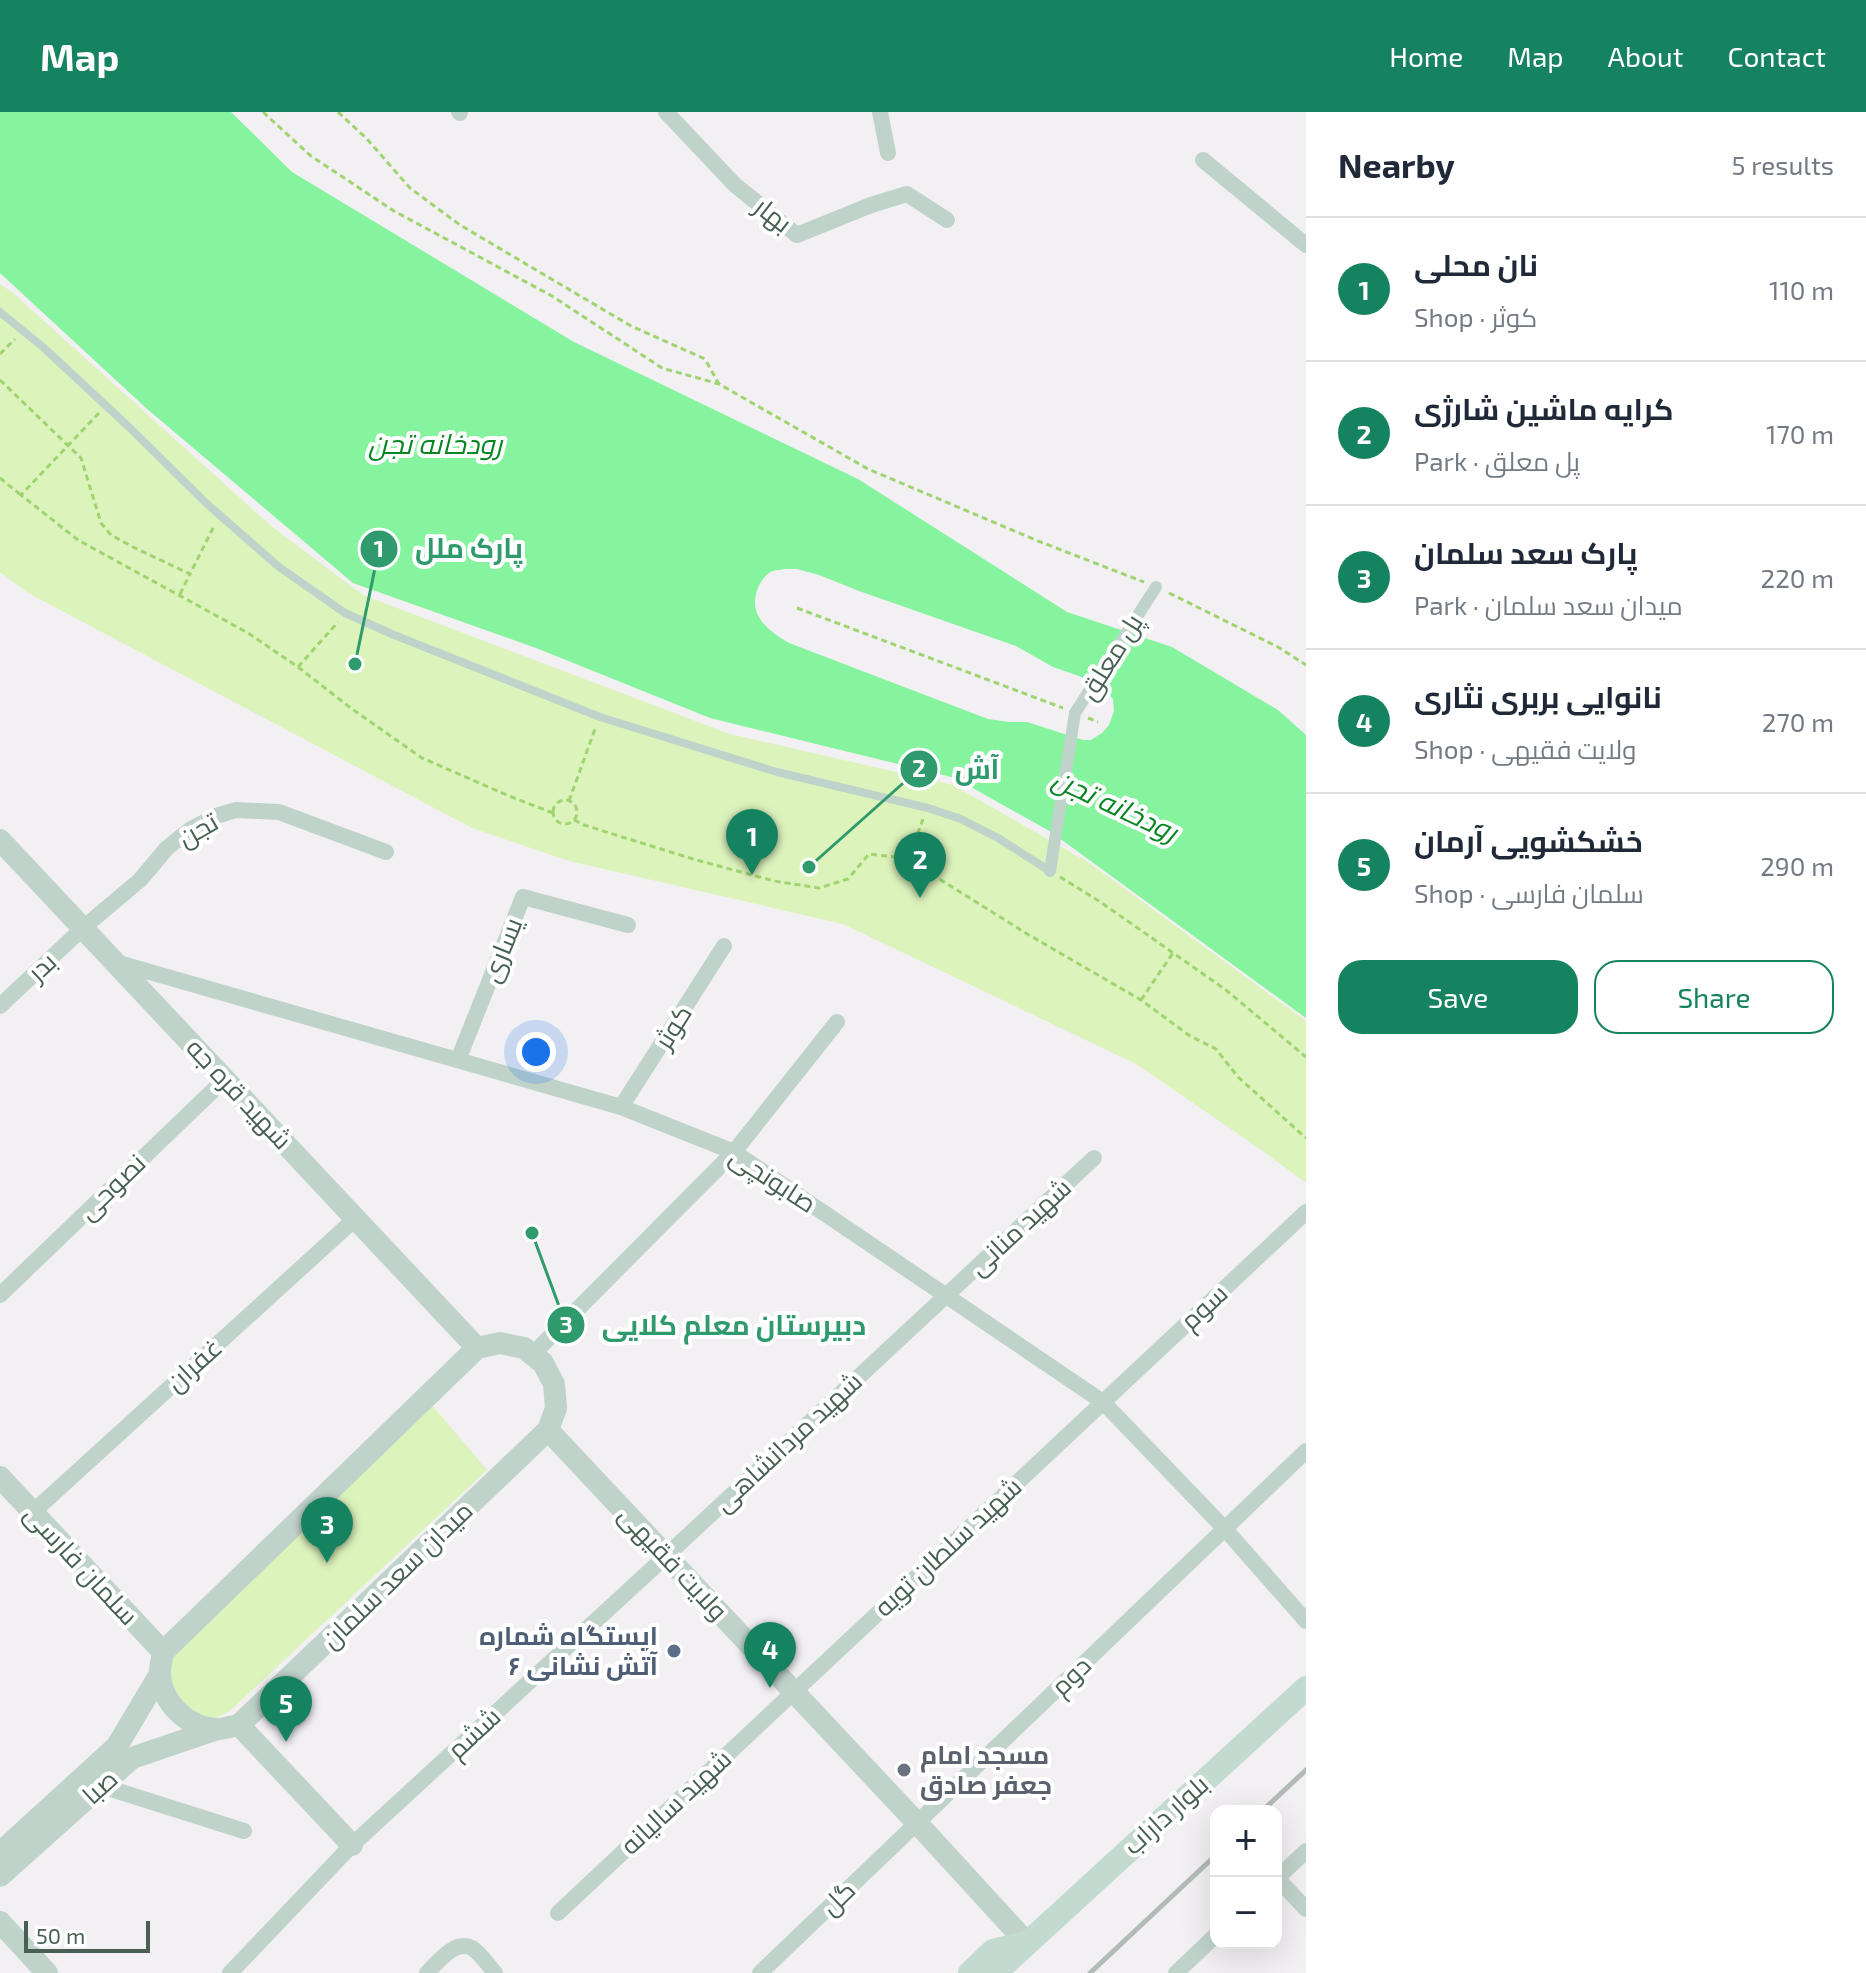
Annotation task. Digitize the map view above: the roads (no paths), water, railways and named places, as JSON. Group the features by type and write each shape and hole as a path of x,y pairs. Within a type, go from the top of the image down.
{"main road":[{"name":"بلوار داراب","path":"995,1973 1306,1688"},
{"name":"بلوار داراب","path":"970,1973 993,1951 1027,1943"}],"street":[{"name":"بهار","path":"666,112 735,185 797,235 907,194 947,220"},
{"path":"880,112 888,153"},
{"path":"1203,160 1306,245"},
{"name":"پل معلق","path":"1050,871 1075,713 1156,587"},
{"name":"تجن","path":"83,928 140,880 167,848 191,829 236,810 279,812 386,852"},
{"name":"شهید قره جه","path":"0,840 477,1348"},
{"name":"یساری","path":"458,1060 523,897 628,925"},
{"name":"بدر","path":"0,1006 83,928"},
{"name":"کوثر","path":"621,1107 724,946"},
{"name":"صابونچی","path":"115,962 621,1107 734,1152 1103,1402 1225,1529 1306,1621"},
{"path":"532,1355 734,1152 837,1022"},
{"name":"نصوحی","path":"0,1295 225,1079"},
{"name":"شهید منانی","path":"945,1296 1094,1158"},
{"name":"سوم","path":"1103,1402 1306,1212"},
{"name":"غفران","path":"33,1512 356,1218"},
{"name":"شهید مردانشاهی","path":"666,1556 945,1296"},
{"path":"352,1845 228,1727 196,1725 178,1713 165,1695 161,1663 477,1348 500,1343 524,1348 543,1363 554,1384 556,1408 548,1430"},
{"name":"شهید سلطان تویه","path":"794,1692 1103,1402"},
{"name":"ولایت فقیهی","path":"548,1430 1027,1943"},
{"name":"میدان سعد سلمان","path":"228,1727 548,1430"},
{"name":"دوم","path":"917,1823 1306,1451"},
{"name":"سلمان فارسی","path":"0,1477 161,1663"},
{"name":"ششم","path":"230,1973 352,1845 666,1556"},
{"name":"صبا","path":"0,1853 117,1746 161,1663"},
{"name":"شهید سالیانه","path":"558,1913 794,1692"},
{"name":"صبا","path":"0,1876 132,1758 228,1727"},
{"path":"102,1786 244,1831"},
{"name":"گل","path":"760,1973 917,1823"},
{"path":"1279,1877 1306,1851"},
{"path":"1282,1884 1306,1909"},
{"path":"0,1922 47,1973"},
{"path":"1176,1973 1210,1941"},
{"path":"427,1973 451,1951 462,1946 473,1948 495,1973"}],"lane":[{"path":"0,312 107,406 220,516 279,567 345,613 600,717 777,772 928,808 961,819 1050,871"}],"water":[{"name":"رودخانه تجن","path":"0,112 231,112 292,172 574,342 858,479 1067,612 1172,647 1278,710 1306,735 1306,1018 1051,832 955,778 710,718 536,648 353,583 146,408 0,273","holes":["797,569 1016,646 1053,667 1102,686 1113,699 1114,711 1109,725 1091,740 1083,740 1027,722 988,719 789,643 762,621 756,612 755,599 762,580 772,571"]}],"railway":[{"path":"1268,1805 1306,1770"},
{"path":"1090,1973 1210,1861"}],"place":[{"name":"پارک ملل","path":"355,664"},
{"name":"آش","path":"809,867"},
{"name":"نان محلی","path":"752,875"},
{"name":"کرایه ماشین شارژی","path":"920,898"},
{"name":"دبیرستان معلم کلایی","path":"532,1233"},
{"name":"پارک سعد سلمان","path":"327,1563"},
{"name":"ایستگاه شماره ۶ آتش نشانی","path":"674,1651"},
{"name":"نانوایی بربری نثاری","path":"770,1688"},
{"name":"خشکشویی آرمان","path":"286,1742"},
{"name":"مسجد امام جعفر صادق","path":"904,1770"}]}
